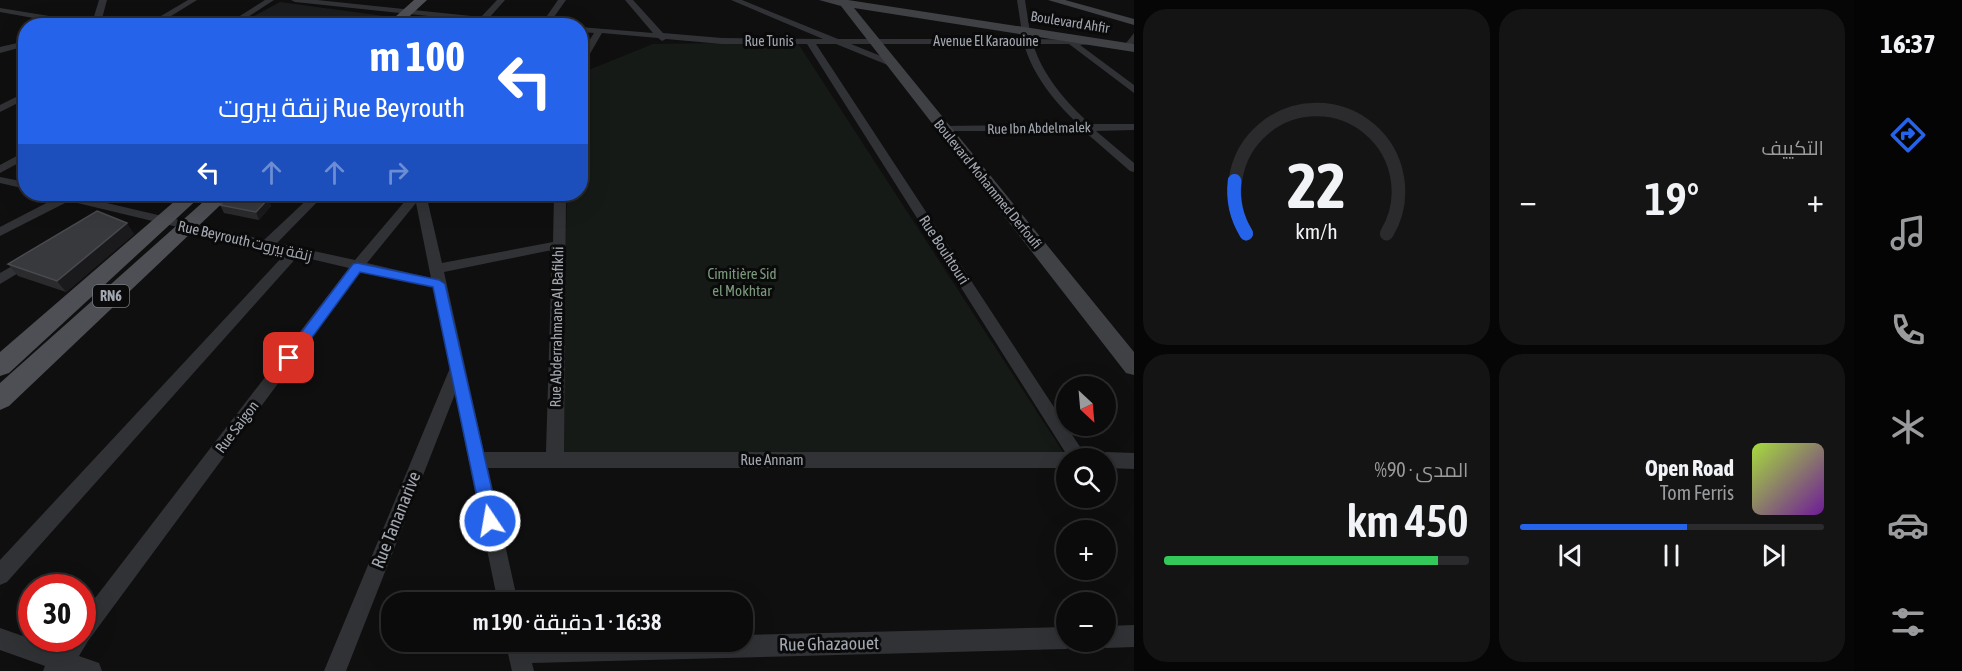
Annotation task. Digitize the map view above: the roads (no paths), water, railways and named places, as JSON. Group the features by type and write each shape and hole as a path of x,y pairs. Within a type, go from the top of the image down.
{"main road":[{"path":"400,18 407,11 438,0"},
{"name":"RN6","path":"0,366 186,201"},
{"name":"RN6","path":"0,399 215,201"}],"street":[{"path":"97,18 103,0"},
{"path":"162,18 193,0"},
{"path":"241,18 270,0"},
{"path":"295,0 407,11"},
{"path":"484,18 501,0"},
{"path":"550,18 562,0"},
{"path":"628,0 662,38"},
{"name":"Boulevard Ahfir","path":"824,0 846,1 1025,36 1096,41 1131,47"},
{"path":"1021,0 1025,36 1051,91 1087,128 1134,169"},
{"path":"1053,0 1134,22"},
{"path":"739,1 895,65"},
{"name":"Boulevard Mohammed Derfoufi","path":"846,1 1134,367"},
{"path":"422,7 465,18"},
{"path":"0,10 48,18"},
{"name":"Rue Tunis","path":"588,30 722,41 876,41"},
{"path":"588,50 598,32"},
{"name":"Avenue El Karaouine","path":"876,41 1025,36 1071,42 1096,41"},
{"path":"1131,47 1134,36"},
{"name":"Rue Bouhtouri","path":"809,40 1072,448"},
{"path":"1071,42 1134,90"},
{"path":"0,50 18,45"},
{"path":"0,109 18,100"},
{"name":"Rue Ibn Abdelmalek","path":"945,129 1134,127"},
{"path":"0,170 18,159"},
{"path":"0,180 18,184"},
{"path":"0,232 61,201"},
{"name":"Rue Beyrouth زنقة بيروت","path":"86,201 111,209 357,267 437,277"},
{"path":"267,245 312,201"},
{"name":"Rue Saigon","path":"96,614 357,267 412,201"},
{"path":"420,201 506,592"},
{"name":"Rue Abderrahmane Al Bafikhi","path":"555,460 560,201"},
{"path":"91,222 111,209"},
{"path":"437,277 558,245"},
{"path":"0,576 295,252"},
{"path":"0,279 40,254"},
{"name":"Rue Tananarive","path":"335,671 457,369"},
{"name":"Rue Annam","path":"477,460 1056,460"},
{"path":"1116,460 1134,461"},
{"path":"1116,637 1134,636"},
{"name":"Rue Ghazaouet","path":"519,655 1056,638"},
{"path":"0,639 58,666 91,671"},
{"path":"58,666 68,652"}],"park label":[{"name":"Cimitière Sid el Mokhtar","path":"742,282"}]}
